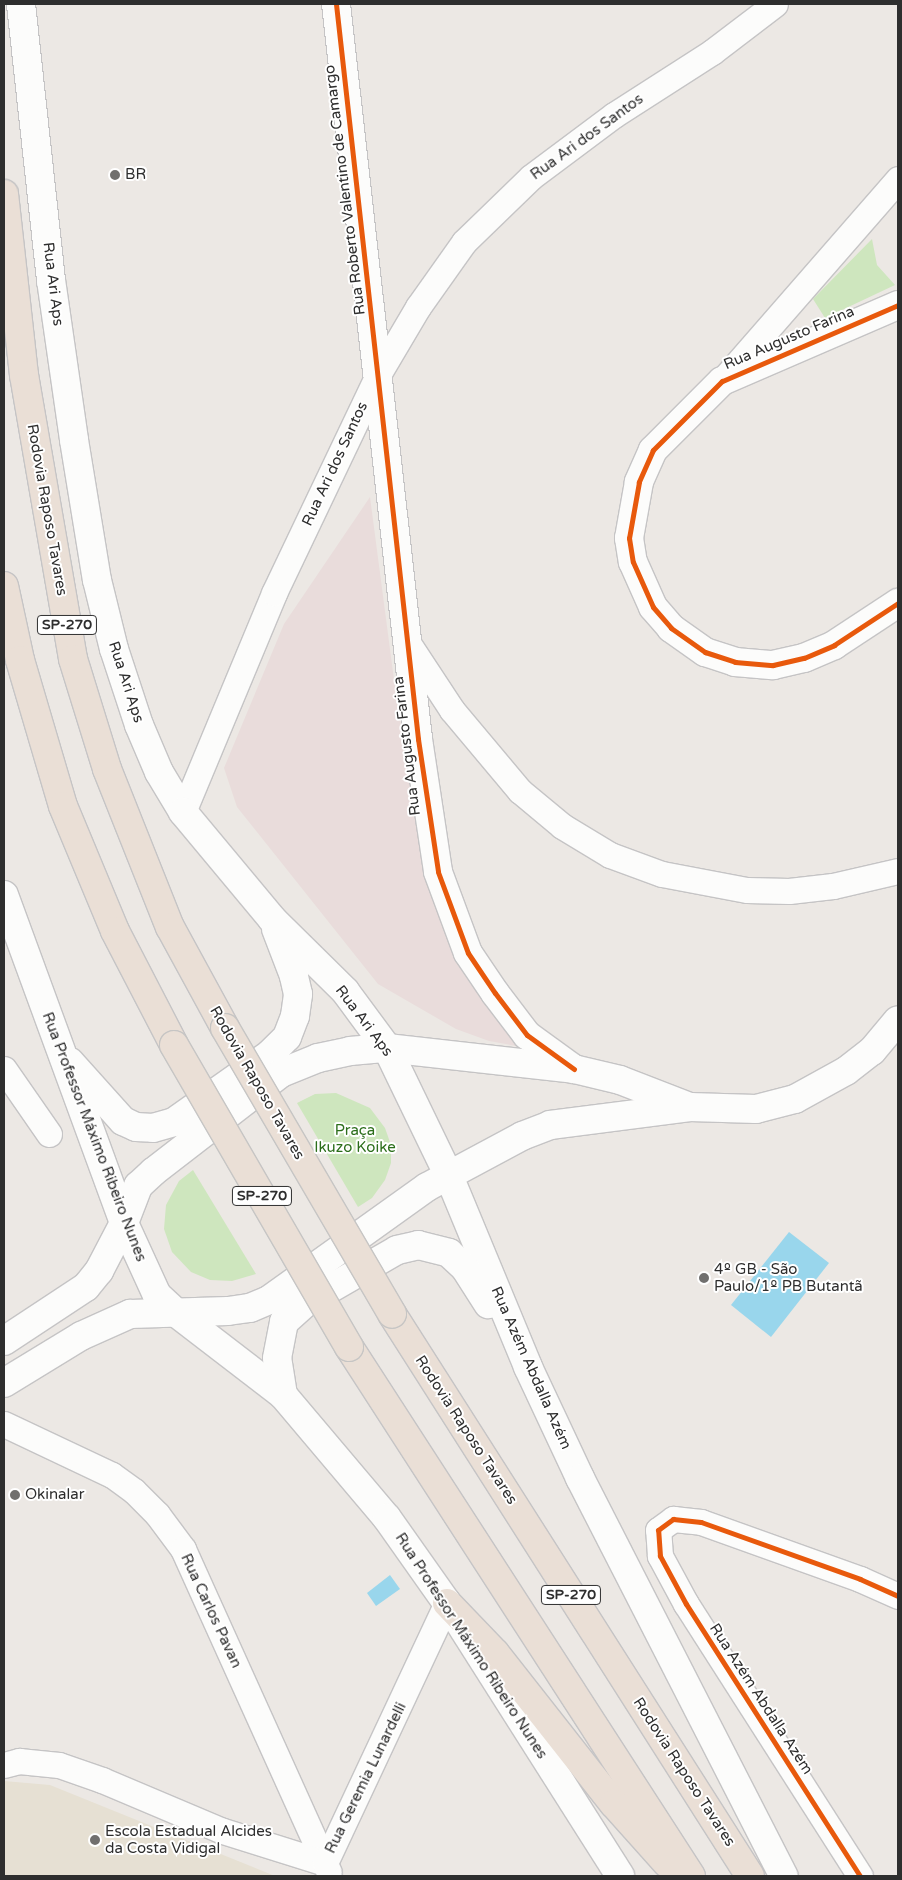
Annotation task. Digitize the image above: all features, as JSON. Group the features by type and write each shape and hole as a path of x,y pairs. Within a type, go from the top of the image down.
{"highway":[{"name":"Rodovia Raposo Tavares","path":"4,194 24,375 73,659 108,769 170,927 225,1028 392,1314 750,1876"},
{"name":"SP-270","path":"4,586 20,660 63,806 115,931 174,1045 349,1347 692,1876"},
{"path":"447,1603 495,1653 614,1804 679,1876"}],"main road":[{"name":"Rua Ari Aps","path":"21,4 51,280 97,580 114,648 139,725 159,772 183,812 272,919 345,991 387,1048 449,1176"},
{"name":"Rua Roberto Valentino de Camargo","path":"336,4 379,373"},
{"name":"Rua Augusto Farina","path":"898,305 722,381 666,433 652,450 639,482 629,538 633,562 652,607 671,628 705,652 735,662 773,665 804,658 834,646 898,603"},
{"name":"Rua Augusto Farina","path":"379,373 430,830 450,910 468,952 527,1036 574,1069"},
{"name":"Rua Professor Máximo Ribeiro Nunes","path":"4,895 59,1050 124,1223 157,1295 175,1312 283,1395 387,1518 447,1603 620,1876"},
{"path":"59,1050 123,1121 136,1127 153,1128 174,1122 270,1054 287,1036 295,1016 298,994 294,976 272,919"},
{"name":"Rua Augusto Farina","path":"4,1383 81,1336 130,1314 228,1311 269,1300 375,1222 487,1152 550,1125 690,1107 756,1109 795,1099 846,1072 872,1051 898,1020"},
{"name":"Rua Augusto Farina","path":"4,1341 86,1287 99,1271 124,1223 138,1186 153,1172 282,1073 350,1050 387,1048 574,1069 620,1080 690,1107"},
{"name":"Rua Azém Abdalla Azém","path":"449,1176 528,1367 580,1478 784,1876"},
{"path":"283,1395 276,1358 284,1322 305,1303 397,1250 418,1245 450,1253 465,1268 528,1367"}],"street":[{"name":"Rua Ari dos Santos","path":"183,812 274,593 379,373 418,307 464,242 531,177 614,115 712,52 775,4"},
{"path":"722,381 898,179"},
{"path":"408,643 452,710 520,791 562,826 610,854 662,874 747,890 788,891 833,886 898,871"},
{"path":"4,1069 49,1134"},
{"name":"Rua Carlos Pavan","path":"4,1424 112,1475 134,1490 178,1542 328,1869"},
{"name":"Rua Azém Abdalla Azém","path":"860,1876 686,1604 660,1556 658,1530 673,1519 701,1522 860,1579 898,1596"},
{"name":"Rua Geremia Lunardelli","path":"4,1765 19,1761 59,1765 102,1780 223,1831 328,1869 447,1603"}],"shaded area":[{"path":"370,497 398,710 421,830 527,1048 489,1041 456,1029 378,984 237,807 224,768 284,624"},
{"name":"Escola Estadual Alcides da Costa Vidigal","path":"4,1781 50,1785 275,1876 4,1876"}],"green space":[{"path":"872,239 877,265 895,285 825,318 813,299"},
{"name":"Praça Ikuzo Koike","path":"336,1093 370,1108 385,1128 391,1145 391,1163 385,1180 372,1198 358,1207 297,1103 315,1094"},
{"path":"193,1170 256,1274 232,1281 210,1280 191,1272 172,1252 164,1229 166,1205 179,1181"}],"water":[{"path":"789,1232 829,1263 771,1337 731,1305"},
{"path":"390,1575 400,1589 376,1606 367,1593"}],"cycle path":[{"path":"336,4 418,739 438,872 468,953 495,993 527,1035 574,1069"},
{"path":"898,305 722,381 653,450 639,482 629,538 633,562 653,607 671,628 705,652 735,662 773,665 804,658 834,645 898,603"},
{"path":"860,1876 686,1604 660,1556 658,1530 673,1519 701,1522 860,1579 898,1596"}],"place":[{"name":"BR","path":"115,175"},
{"name":"4º GB - São Paulo/1º PB Butantã","path":"704,1278"},
{"name":"Okinalar","path":"15,1495"},
{"name":"Escola Estadual Alcides da Costa Vidigal","path":"95,1840"}]}
